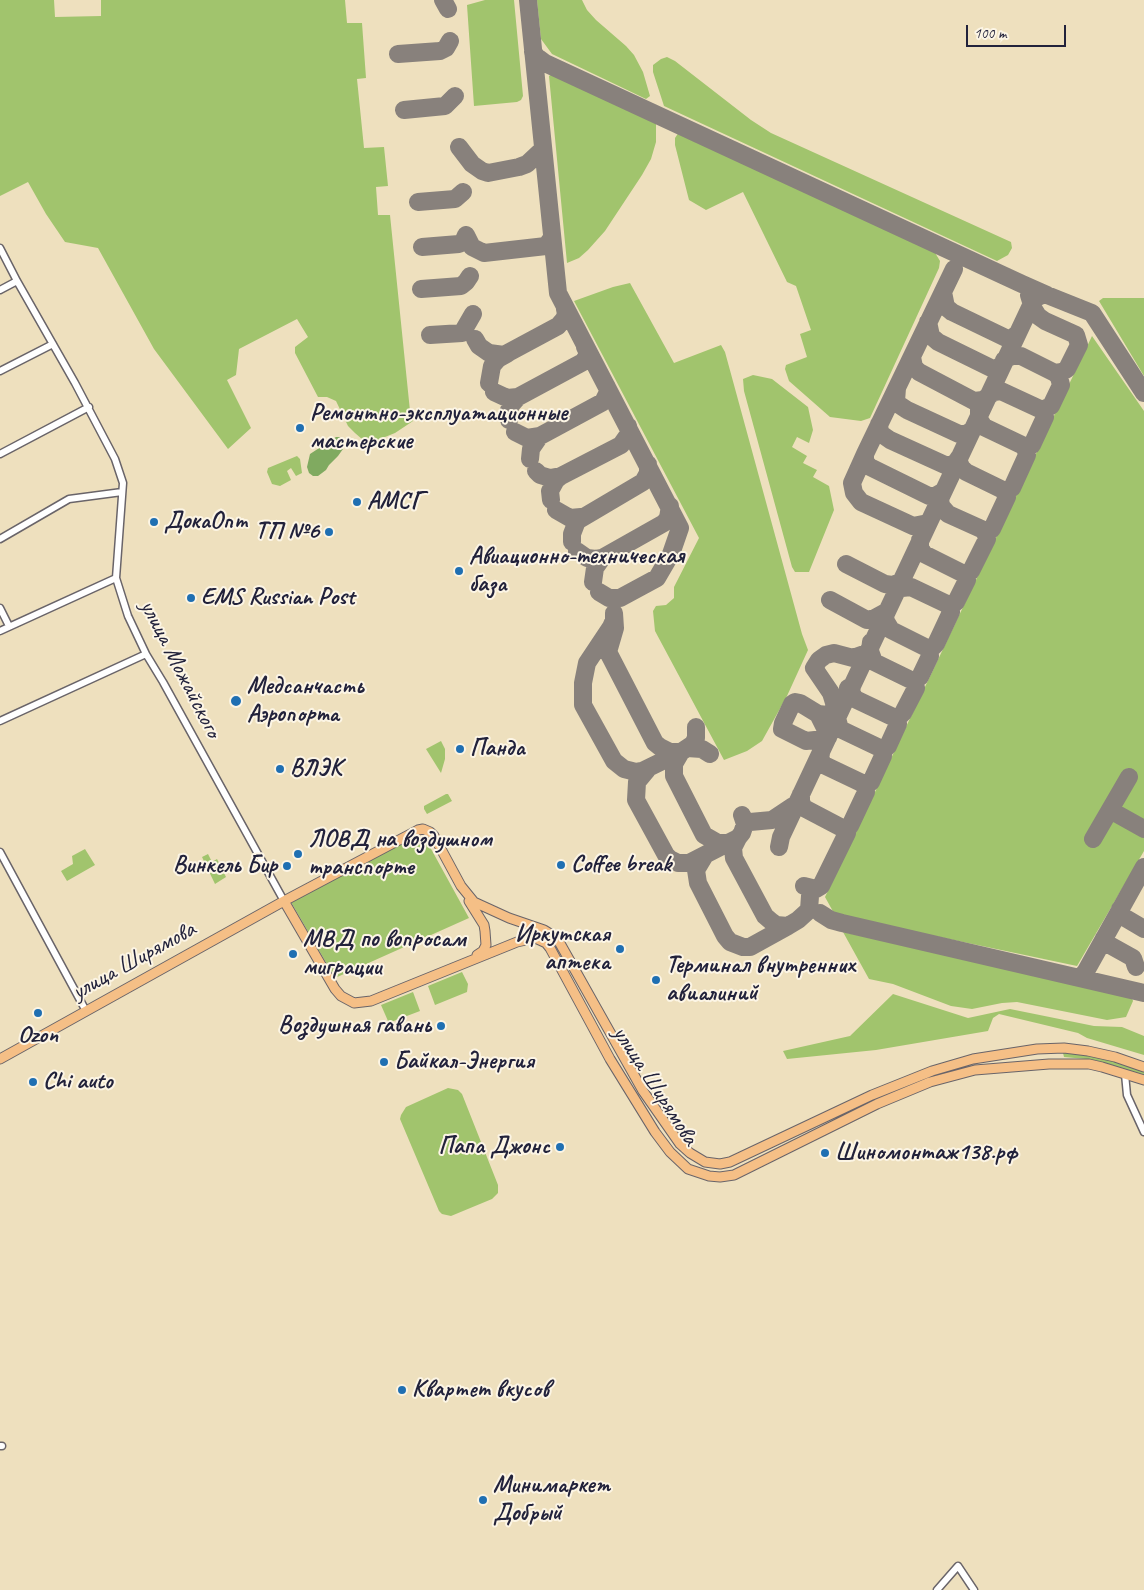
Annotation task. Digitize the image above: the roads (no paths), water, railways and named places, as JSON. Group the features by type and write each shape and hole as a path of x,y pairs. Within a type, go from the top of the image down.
{"main road":[{"name":"улица Ширямова","path":"1,1058 284,901 423,829 434,836 461,886 478,905 509,918 537,926 557,938 647,1098 680,1144 705,1162 720,1164 730,1162 872,1095 952,1065 1037,1049 1064,1048 1115,1057 1144,1067"},
{"path":"461,886 484,925 486,935 486,945 483,951 469,961"},
{"name":"улица Ширямова","path":"284,901 335,989 340,996 354,1003 371,1001 526,939 535,938 546,943 615,1066 655,1132 670,1152 688,1169 709,1176 734,1175 868,1108 921,1086 968,1072 1011,1066 1089,1064 1144,1080"},
{"path":"1064,1048 1058,1050 1055,1056 1058,1062 1066,1064"},
{"path":"1005,1054 1019,1053 1023,1055 1023,1061 1011,1066"}],"street":[{"name":"улица Можайского","path":"0,248 89,407 115,459 123,483 116,578 128,616 146,654 164,682 284,901"},
{"path":"0,290 17,281"},
{"path":"0,370 53,344"},
{"path":"0,454 89,407"},
{"path":"0,539 69,499 122,492"},
{"path":"0,631 116,578"},
{"path":"0,608 9,626"},
{"path":"0,721 146,654"},
{"path":"0,852 86,1011"},
{"path":"1125,1074 1127,1094 1144,1132"},
{"path":"937,1590 958,1566 974,1590"}],"place":[{"name":"Ремонтно-эксплуатационные мастерские","path":"300,428"},
{"name":"АМСГ","path":"357,502"},
{"name":"ДокаОпт","path":"154,522"},
{"name":"ТП №6","path":"329,532"},
{"name":"Авиационно-техническая база","path":"459,571"},
{"name":"EMS Russian Рost","path":"191,598"},
{"name":"Медсанчасть Аэропорта","path":"236,701"},
{"name":"Панда","path":"460,749"},
{"name":"ВЛЭК","path":"280,769"},
{"name":"ЛОВД на воздушном транспорте","path":"298,854"},
{"name":"Coffee break","path":"561,865"},
{"name":"Винкель Бир","path":"287,866"},
{"name":"Иркутская аптека","path":"620,949"},
{"name":"МВД по вопросам миграции","path":"293,954"},
{"name":"Терминал внутренних авиалиний","path":"656,980"},
{"name":"Ozon","path":"38,1013"},
{"name":"Воздушная гавань","path":"441,1026"},
{"name":"Байкал-Энергия","path":"384,1062"},
{"name":"Chi auto","path":"33,1082"},
{"name":"Папа Джонс","path":"560,1147"},
{"name":"Шиномонтаж138.рф","path":"825,1153"},
{"name":"Квартет вкусов","path":"402,1390"},
{"name":"Минимаркет Добрый","path":"483,1500"}]}
